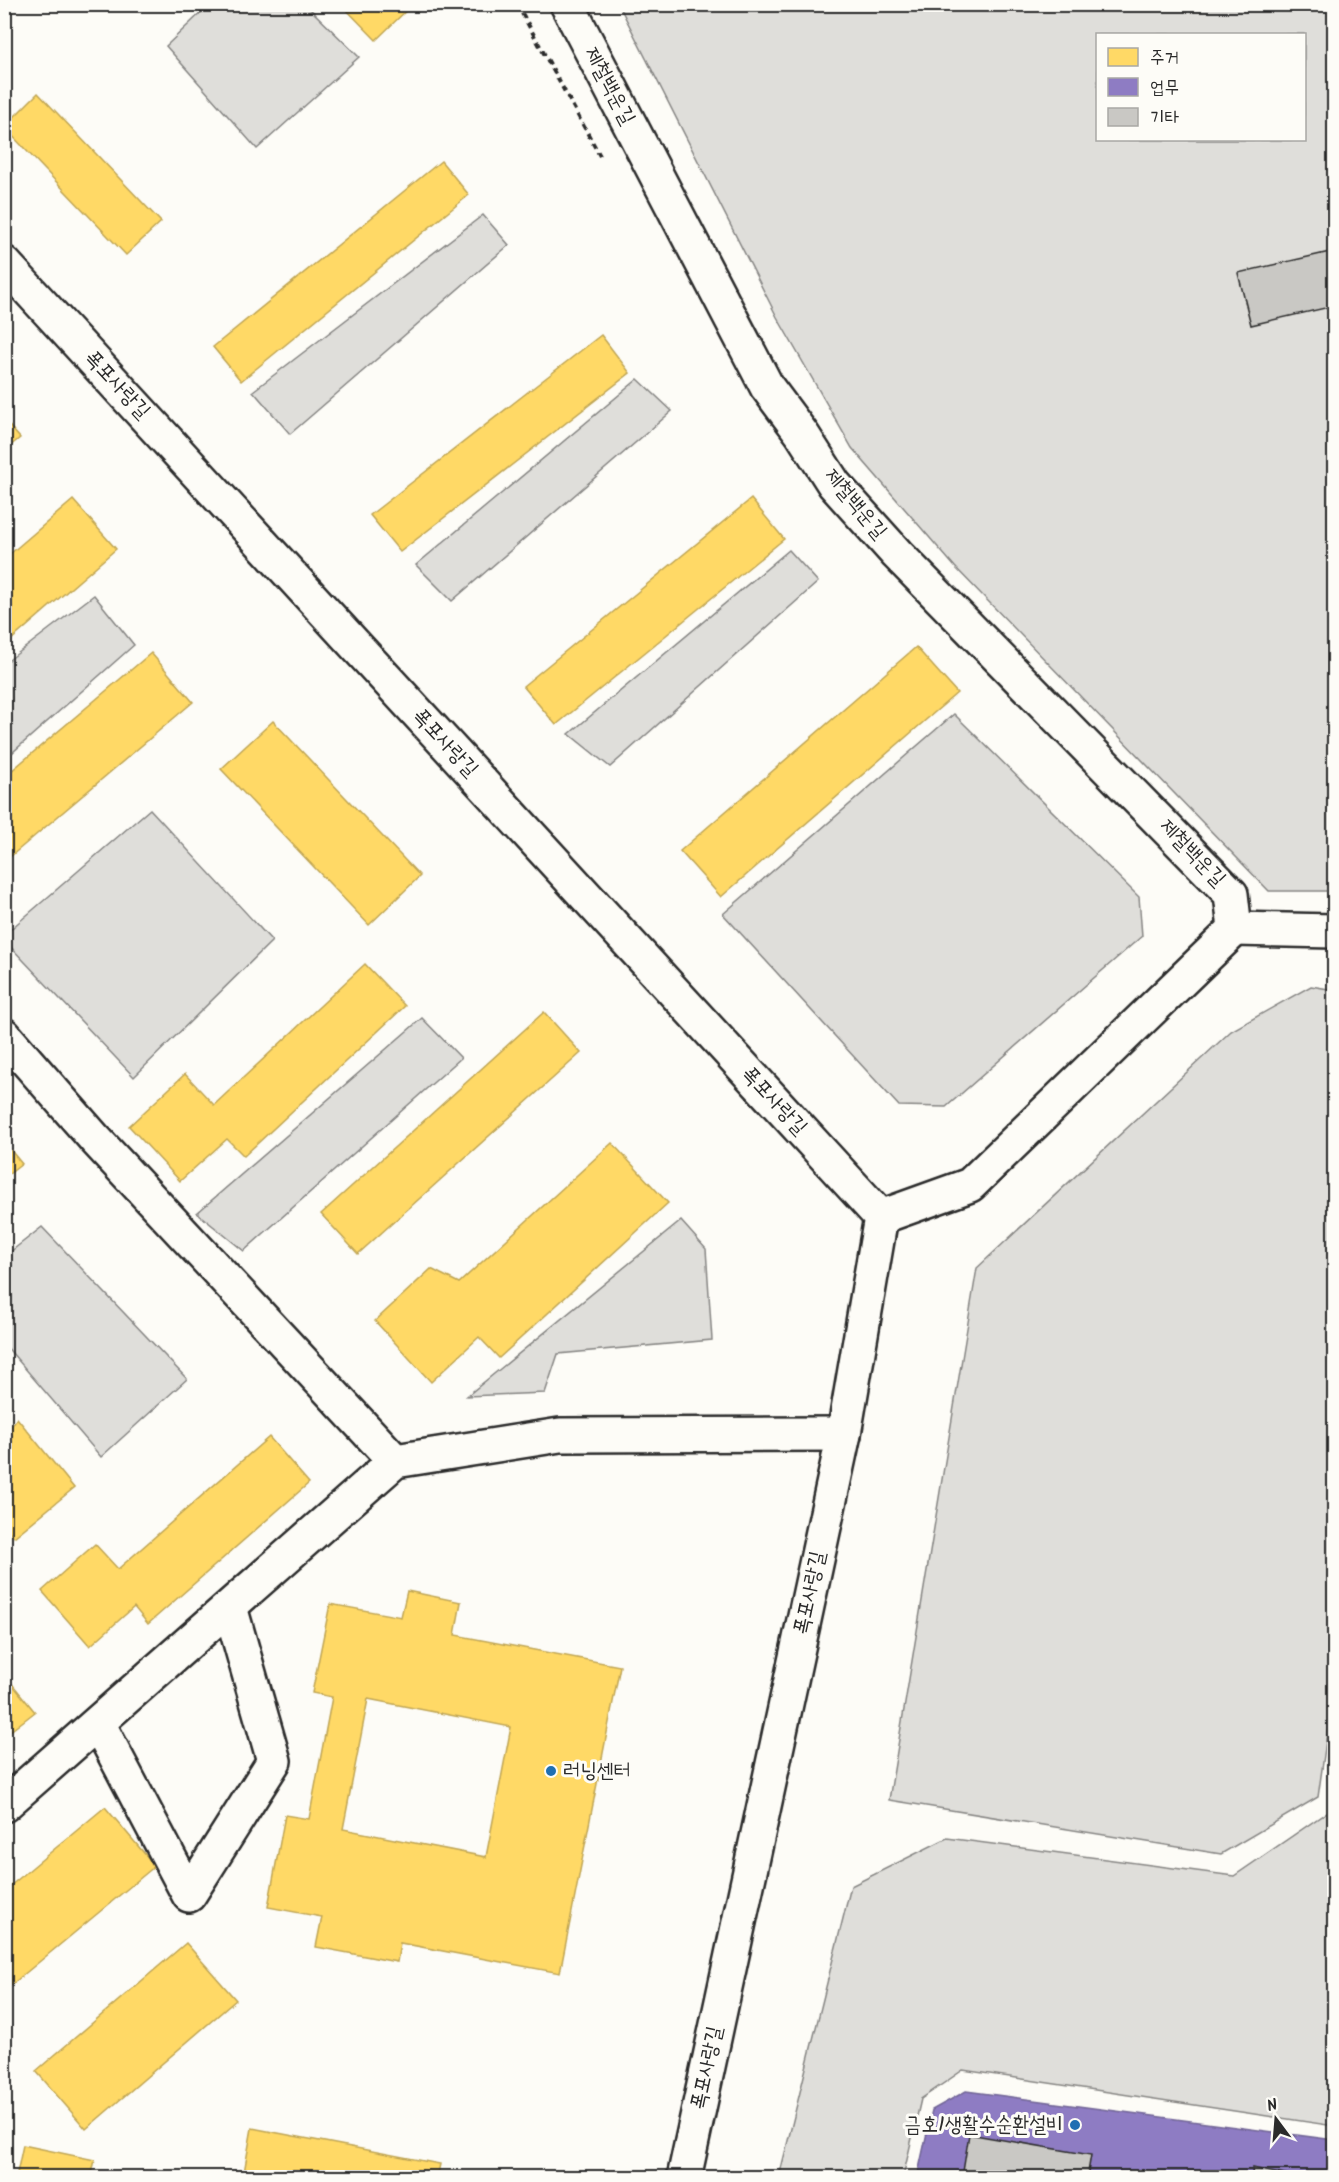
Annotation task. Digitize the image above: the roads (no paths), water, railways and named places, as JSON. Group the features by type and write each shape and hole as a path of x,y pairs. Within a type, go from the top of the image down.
{"street":[{"name":"제철백운길","path":"567,4 767,387 802,434 834,484 897,554 1232,894 1235,929"},
{"name":"폭포사랑길","path":"4,263 880,1217 844,1434 684,2178"},
{"path":"880,1217 970,1185 1235,929 1335,932"},
{"path":"4,1035 95,1139 395,1461"},
{"path":"4,1806 395,1461 560,1435 844,1434"},
{"path":"98,1723 189,1895 274,1761 230,1607"}],"place":[{"name":"러닝센터","path":"551,1771"},
{"name":"금호1생활수순환설비","path":"1075,2125"}]}
